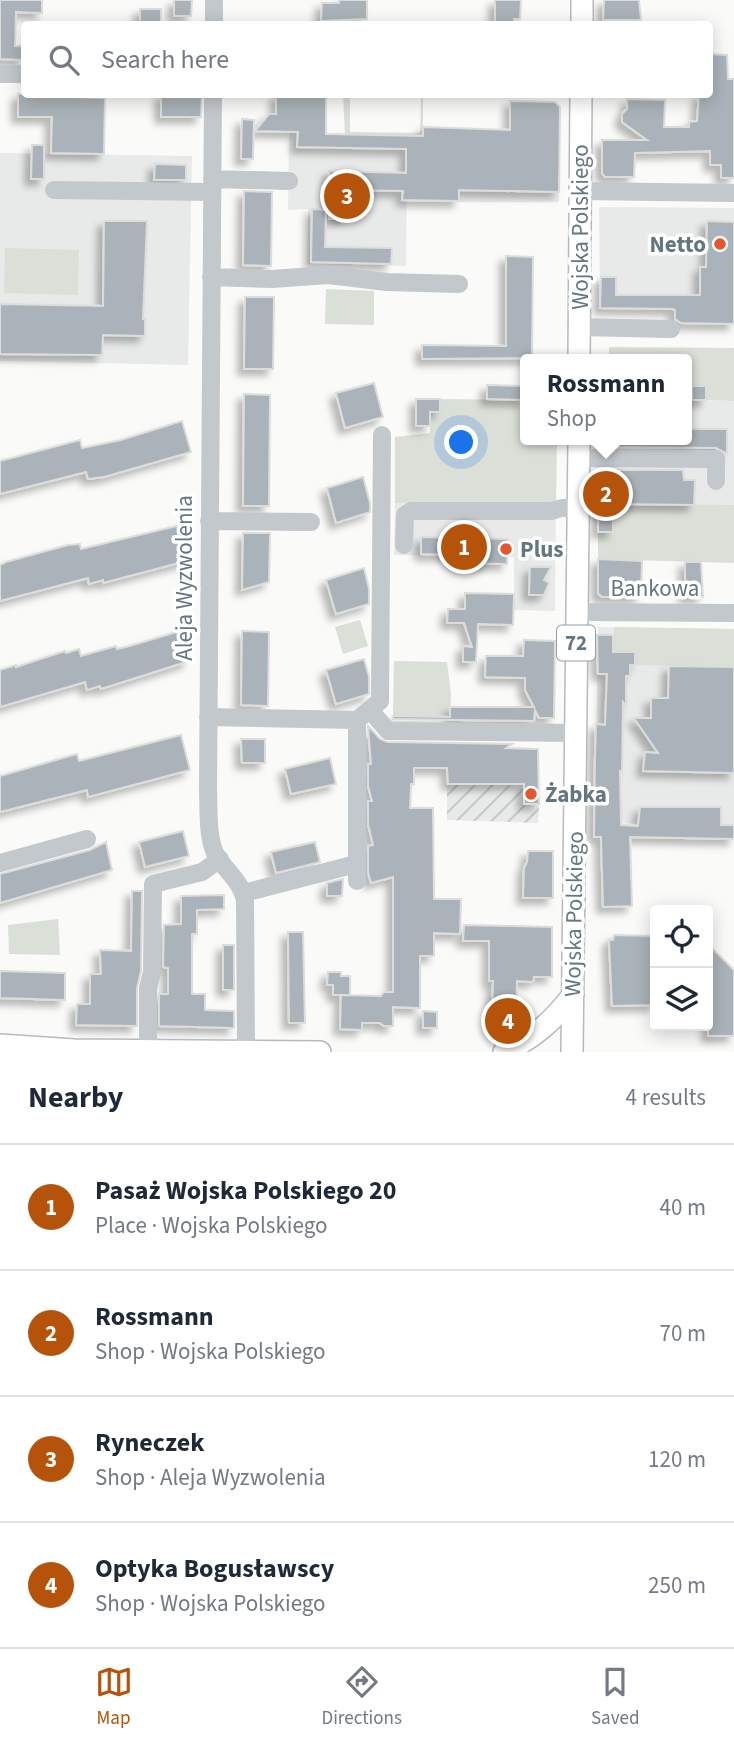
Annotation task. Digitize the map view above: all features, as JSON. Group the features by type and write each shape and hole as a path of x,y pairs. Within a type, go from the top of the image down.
{"main road":[{"path":"582,0 582,21"},
{"name":"Wojska Polskiego","path":"579,354 582,98"},
{"name":"Wojska Polskiego","path":"572,1052 579,449"},
{"path":"504,1052 547,1026 573,995"},
{"path":"0,1045 74,1049 320,1052"}],"street":[{"path":"214,0 214,21"},
{"path":"0,74 21,74"},
{"name":"Aleja Wyzwolenia","path":"213,98 208,791 211,838 219,859 240,884 244,893"},
{"path":"54,190 289,181"},
{"path":"580,191 734,193"},
{"path":"211,277 272,279 328,275 387,282 459,284"},
{"path":"579,327 671,329"},
{"path":"246,1051 244,893 356,872 363,715 380,701 382,435"},
{"path":"579,449 716,459 716,481"},
{"path":"404,545 405,515 411,511 552,512 562,508 578,508"},
{"path":"209,521 311,522"},
{"name":"Bankowa","path":"576,612 734,613"},
{"path":"208,717 363,715 387,731 575,733"},
{"path":"0,863 87,839"},
{"path":"148,1050 153,884 202,872 219,859"}],"shaded area":[{"path":"343,98 350,98 350,132 420,133 423,98 423,136 345,135"},
{"path":"289,133 559,139 559,202 460,202 460,166 407,166 406,266 307,264 308,209 288,210"},
{"path":"0,153 192,156 188,365 0,361"},
{"path":"599,208 734,208 734,296 600,294"},
{"path":"5,248 79,250 78,295 4,293"},
{"path":"326,289 374,291 374,325 325,324"},
{"path":"609,347 734,348 734,401 706,400 706,386 692,400 692,354 609,354"},
{"path":"430,399 434,399 435,412 440,412 440,399 520,400 520,445 557,445 556,505 395,503 395,437 430,433"},
{"path":"692,400 734,401 734,505 599,503 600,445 692,445"},
{"path":"395,503 556,505 555,611 514,610 514,557 394,555"},
{"path":"613,504 734,505 734,563 598,559 598,532 613,532"},
{"path":"360,620 368,646 343,654 335,627"},
{"path":"598,627 734,629 734,825 595,823"},
{"path":"614,627 734,629 734,667 635,665 635,653 613,652"},
{"path":"394,661 447,662 451,694 450,717 393,716"},
{"path":"447,768 524,769 524,803 539,804 538,823 447,820"},
{"path":"58,919 60,955 9,954 8,925"}],"building":[{"path":"0,0 42,0 42,13 16,12 15,46 21,46 21,60 0,59"},
{"path":"174,0 192,0 191,16 174,16"},
{"path":"339,0 367,0 367,19 321,21 322,3 339,3"},
{"path":"495,0 521,0 520,19 495,21"},
{"path":"604,0 639,0 641,20 603,20"},
{"path":"140,9 161,9 161,21 140,21"},
{"path":"713,54 727,55 728,79 734,79 734,178 721,178 721,165 710,165 710,151 635,153 634,177 605,177 602,173 602,140 647,140 622,122 622,114 627,109 627,99 665,100 664,127 689,127 689,122 697,121 699,98 713,98"},
{"path":"18,94 21,94 21,98 105,98 104,154 51,153 52,117 18,117"},
{"path":"161,98 202,98 201,117 161,117"},
{"path":"276,98 326,98 326,134 423,136 423,127 510,130 510,101 555,102 560,107 559,192 459,190 459,201 402,200 403,191 347,190 346,219 329,219 329,171 406,173 406,149 297,147 298,132 255,131 269,114 276,114"},
{"path":"242,119 254,120 253,159 241,159"},
{"path":"32,145 44,145 44,179 31,179"},
{"path":"155,164 186,165 186,180 154,180"},
{"path":"244,191 272,192 271,266 243,265"},
{"path":"312,209 326,210 325,247 392,248 391,264 311,262"},
{"path":"104,221 147,221 143,319 145,336 103,335 102,355 0,354 0,304 103,306"},
{"path":"707,221 734,222 734,324 681,323 675,319 673,309 600,308 601,277 616,277 616,295 700,295 700,267 706,267"},
{"path":"506,256 533,257 532,354 520,354 520,358 422,359 422,345 506,346"},
{"path":"245,297 274,297 273,369 244,369"},
{"path":"374,383 383,417 345,428 336,393"},
{"path":"487,385 520,386 520,400 487,399"},
{"path":"692,386 706,386 706,400 692,400"},
{"path":"244,394 270,395 269,506 243,506"},
{"path":"416,399 440,399 440,412 430,412 430,426 416,426"},
{"path":"182,421 191,452 104,477 88,479 86,472 0,494 0,461 80,440 82,448 121,440"},
{"path":"692,429 727,429 727,454 716,448 599,447 692,445"},
{"path":"599,470 683,470 684,480 695,480 694,505 613,504 613,532 598,532"},
{"path":"363,477 370,512 336,523 327,488"},
{"path":"181,525 190,560 103,583 103,580 89,584 88,578 0,601 0,565 6,562 68,545 80,544 81,549"},
{"path":"243,533 270,533 269,582 242,590"},
{"path":"421,537 508,539 507,564 459,563 459,560 452,559 452,555 421,554"},
{"path":"598,559 642,561 641,597 602,597 598,593"},
{"path":"685,562 701,562 703,597 685,597"},
{"path":"530,567 551,567 544,580 549,583 544,595 529,595"},
{"path":"364,568 369,604 336,614 326,580"},
{"path":"465,593 514,594 513,625 478,624 476,662 463,662 463,646 472,647 464,623 447,623 448,609 465,609"},
{"path":"180,631 189,661 101,689 100,686 87,690 85,682 0,707 0,670 65,651 66,653 79,649 81,656 116,646 117,649 130,646"},
{"path":"242,631 269,632 268,706 241,705"},
{"path":"597,635 613,635 613,652 635,652 635,665 630,665 630,676 626,676 626,706 623,702 621,825 638,826 640,807 721,807 721,825 734,825 734,839 630,837 632,906 603,907 601,837 594,837 595,755 596,724 605,725 607,674 598,674"},
{"path":"524,640 555,641 554,718 539,718 535,710 534,721 393,719 393,716 450,717 450,707 534,707 525,690 525,678 485,677 486,656 523,656"},
{"path":"364,659 369,677 369,694 336,704 326,670"},
{"path":"669,666 734,667 734,773 643,771 645,752 658,753 634,718 651,718 651,698 668,698"},
{"path":"368,726 380,739 387,742 512,744 506,748 538,749 539,804 524,804 524,784 448,784 447,768 414,768 410,808 433,808 434,899 461,899 460,934 434,933 434,956 420,956 420,1008 393,1007 393,1026 362,1023 362,1030 340,1029 341,995 381,996 384,992 393,992 393,877 371,883 368,872 368,846 373,845 368,824 368,801 372,801 368,786 368,764 371,764"},
{"path":"181,735 190,770 88,797 87,790 0,812 0,776 77,754 79,761"},
{"path":"241,739 265,739 265,763 242,763"},
{"path":"330,758 336,784 291,794 285,769"},
{"path":"183,831 189,856 145,867 139,842"},
{"path":"106,842 112,870 0,903 0,874 90,850"},
{"path":"315,842 320,862 276,873 271,852"},
{"path":"528,851 553,851 553,898 523,898 524,868"},
{"path":"343,879 342,896 327,896 327,883"},
{"path":"132,891 142,891 137,1026 76,1025 77,1004 90,1004 90,974 101,974 100,950 131,951"},
{"path":"224,895 224,909 197,910 197,934 192,934 192,994 205,994 205,1010 234,1011 234,1028 159,1026 159,994 168,994 168,968 163,967 164,925 181,924 181,896"},
{"path":"464,925 552,927 552,977 534,977 533,982 517,981 516,1027 492,1027 493,981 489,981 489,941 463,941"},
{"path":"288,932 303,932 305,1023 289,1023"},
{"path":"614,935 650,936 650,1005 612,1006 609,940 613,940"},
{"path":"223,945 234,945 234,990 223,990"},
{"path":"713,949 734,970 734,1036 708,1036 708,1031 713,1031"},
{"path":"0,971 65,973 65,1000 0,998"},
{"path":"328,972 341,972 341,976 350,976 350,995 333,995 333,985 327,985"},
{"path":"423,1011 437,1012 437,1028 423,1028"}],"place":[{"name":"Ryneczek","path":"347,196"},
{"name":"Netto","path":"720,244"},
{"name":"Rossmann","path":"606,494"},
{"name":"Pasaż Wojska Polskiego 20","path":"464,547"},
{"name":"Plus","path":"506,549"},
{"name":"Żabka","path":"531,794"},
{"name":"Optyka Bogusławscy","path":"508,1021"}]}
